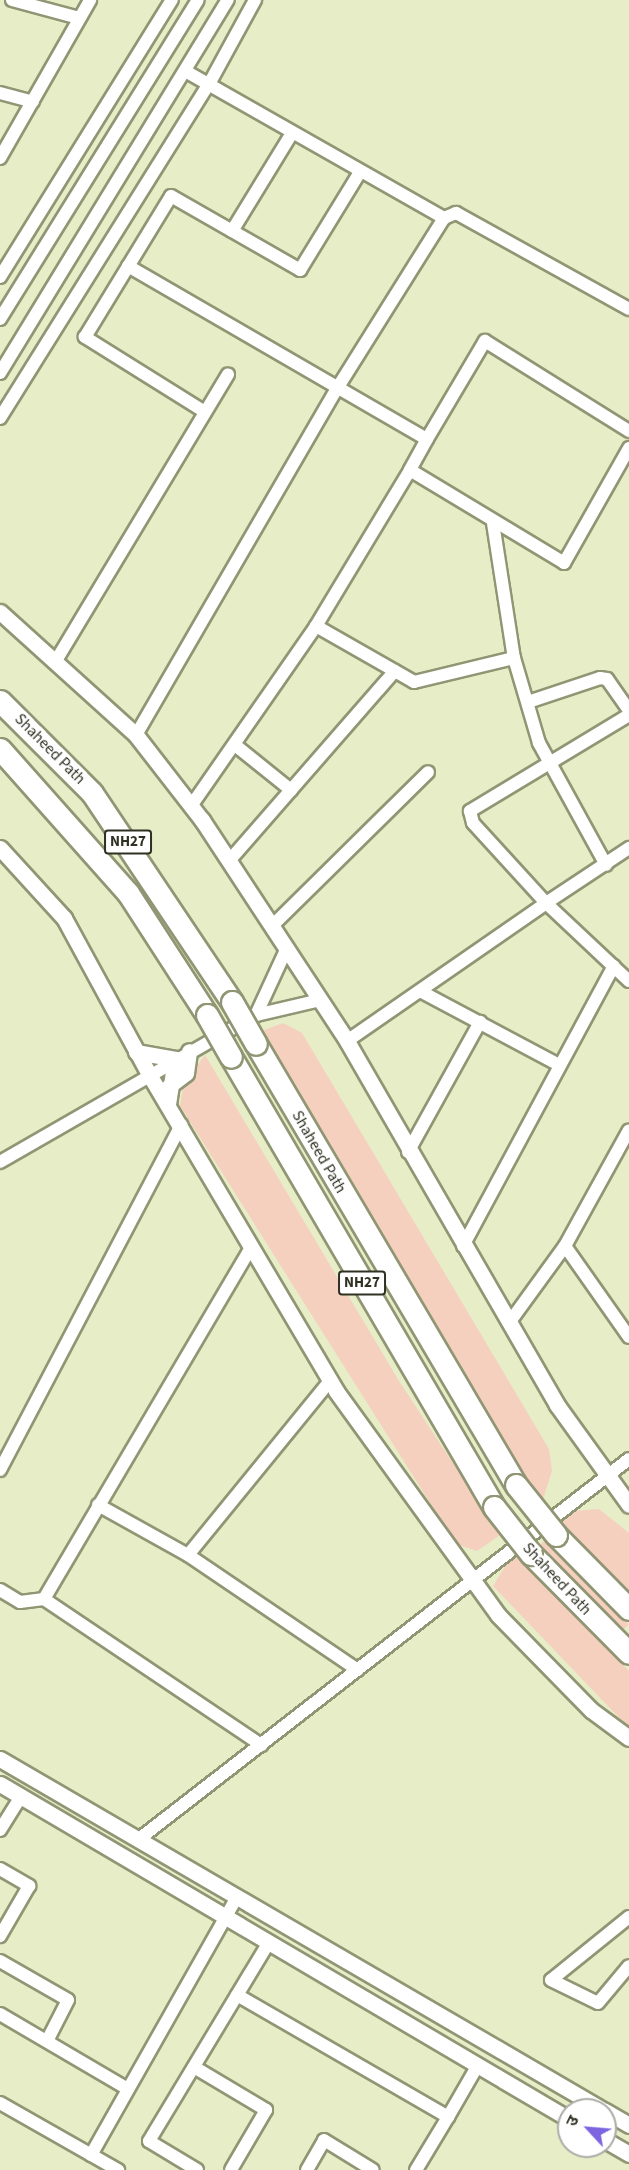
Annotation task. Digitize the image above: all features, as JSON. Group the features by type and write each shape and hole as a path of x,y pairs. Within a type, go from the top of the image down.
{"highway":[{"name":"Shaheed Path","path":"0,701 92,793 232,1002 516,1485 556,1535 629,1609"},
{"name":"Shaheed Path","path":"0,749 128,893 207,1015 494,1507 531,1554 629,1653"}],"street":[{"path":"12,0 79,18"},
{"path":"0,158 90,0"},
{"path":"0,277 172,0"},
{"path":"0,319 198,0"},
{"path":"0,373 187,72 228,0"},
{"path":"0,418 209,84 255,0"},
{"path":"187,72 444,218"},
{"path":"0,93 33,102"},
{"path":"232,231 292,133"},
{"path":"205,412 86,337 171,196 300,270 360,172"},
{"path":"136,735 338,387 444,218 456,213 629,309"},
{"path":"128,266 427,438"},
{"path":"191,806 316,626 485,341 629,431"},
{"path":"57,659 228,374"},
{"path":"410,471 493,523 564,563 629,448"},
{"path":"493,523 514,658 528,702 551,766 606,865"},
{"path":"0,612 57,659 136,735 191,806 347,1041 408,1152 509,1323 606,1479 629,1505"},
{"path":"316,626 414,682 514,658"},
{"path":"229,861 395,671"},
{"path":"528,702 600,678 607,679 629,710"},
{"path":"629,715 551,766 470,811 473,823 546,903 629,981"},
{"path":"235,745 291,790"},
{"path":"272,926 428,772"},
{"path":"0,848 64,918 136,1052 330,1381 498,1614 591,1710 629,1738"},
{"path":"347,1041 629,848"},
{"path":"256,1015 287,948"},
{"path":"463,1246 614,966"},
{"path":"420,991 559,1065"},
{"path":"0,1162 150,1076 175,1059 256,1015 320,1000"},
{"path":"408,1152 480,1022"},
{"path":"169,1086 186,1073 189,1051"},
{"path":"136,1052 175,1059"},
{"path":"168,1104 175,1059"},
{"path":"0,1470 181,1125"},
{"path":"509,1323 565,1246 627,1138"},
{"path":"565,1246 629,1337"},
{"path":"44,1599 251,1247"},
{"path":"621,1327 629,1315"},
{"path":"188,1556 330,1381"},
{"path":"139,1839 629,1459"},
{"path":"98,1505 188,1556 358,1670"},
{"path":"0,1590 20,1602 44,1599 261,1745"},
{"path":"0,1759 583,2098"},
{"path":"0,1784 557,2112"},
{"path":"0,1830 21,1796"},
{"path":"0,1869 29,1886 0,1936"},
{"path":"91,2154 237,1897"},
{"path":"629,1917 550,1980 598,2003 629,1966"},
{"path":"197,2170 149,2141 269,1942"},
{"path":"0,1961 68,2000 47,2041"},
{"path":"237,1995 448,2117"},
{"path":"0,2014 128,2089"},
{"path":"416,2170 478,2065"},
{"path":"194,2067 266,2110 231,2170"},
{"path":"0,2103 118,2170"},
{"path":"307,2170 324,2140 373,2170"}],"shaded area":[{"path":"283,1023 302,1033 549,1449 552,1471 543,1499 517,1466 256,1033"},
{"path":"205,1055 399,1381 500,1535 477,1551 456,1544 180,1106 184,1083"},
{"path":"599,1509 629,1533 629,1599 561,1521 574,1511"},
{"path":"546,1539 629,1625 621,1632 538,1547"},
{"path":"514,1552 629,1671 629,1728 493,1586"}]}
